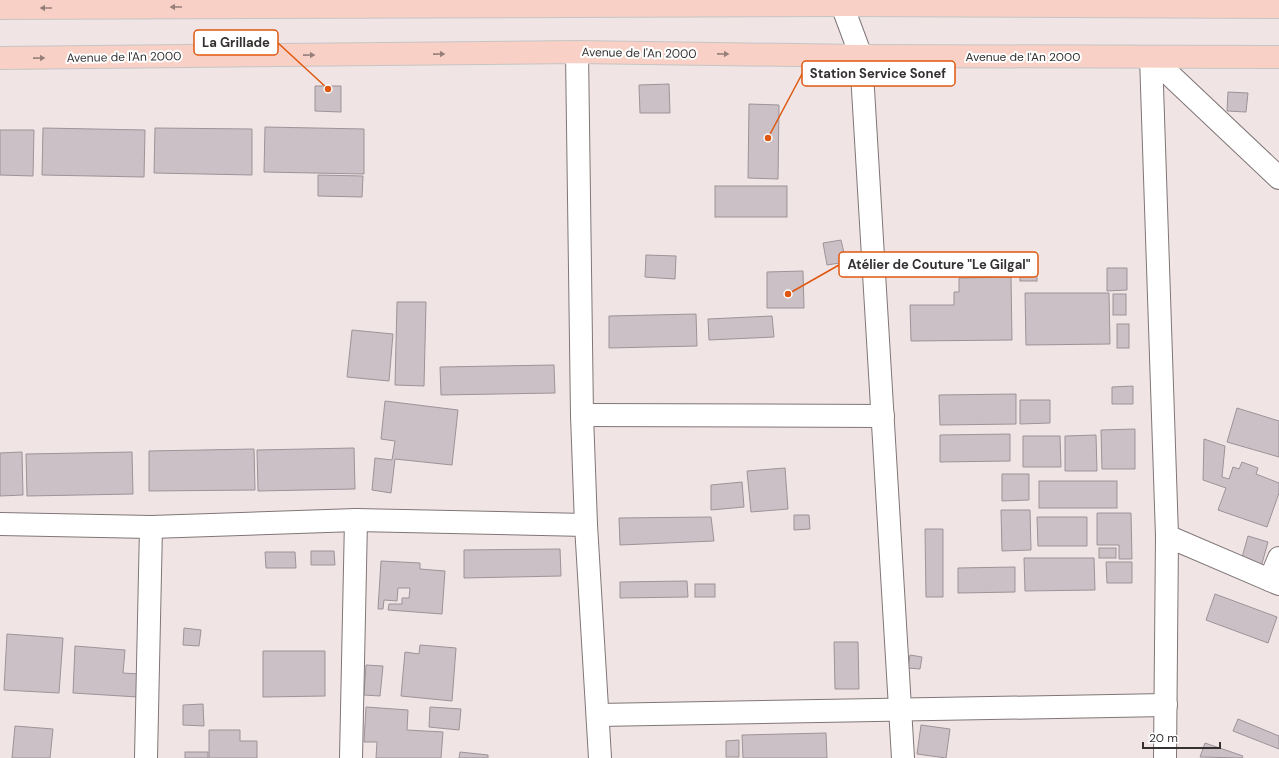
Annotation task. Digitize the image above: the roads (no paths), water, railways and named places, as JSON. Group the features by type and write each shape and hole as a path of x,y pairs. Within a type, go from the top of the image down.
{"main road":[{"path":"0,8 418,3 842,2 1165,3 1279,7"},
{"name":"Avenue de l'An 2000","path":"0,58 577,52 861,56 1279,57"}],"street":[{"path":"842,2 861,56 903,758"},
{"path":"577,52 582,415 586,525 600,758"},
{"path":"1151,57 1279,178"},
{"path":"1151,57 1167,536 1165,758"},
{"path":"582,415 883,416"},
{"path":"0,524 151,527 356,520 586,525"},
{"path":"351,758 356,520"},
{"path":"146,758 151,527"},
{"path":"1167,536 1274,582 1279,558"},
{"path":"598,715 1166,705"}],"place":[{"name":"La Grillade","path":"328,89"},
{"name":"Station Service Sonef","path":"768,138"},
{"name":"Atélier de Couture \"Le Gilgal\"","path":"788,294"}]}
